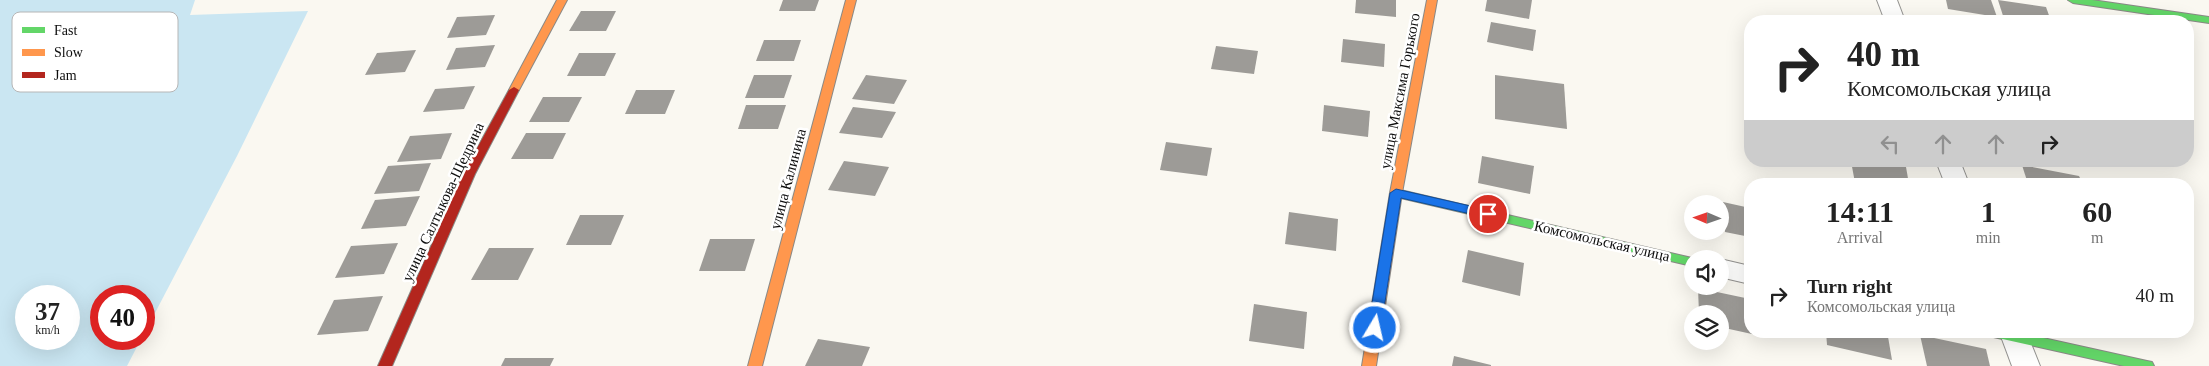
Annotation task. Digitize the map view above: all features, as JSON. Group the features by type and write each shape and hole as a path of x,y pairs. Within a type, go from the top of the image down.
{"street":[{"name":"улица Салтыкова-Щедрина","path":"385,366 469,174 562,0"},
{"name":"улица Калинина","path":"755,366 851,0"},
{"name":"улица Максима Горького","path":"1369,366 1396,193 1432,0"},
{"path":"1887,0 1893,15"},
{"path":"2073,0 2175,15"},
{"path":"2194,18 2209,20"},
{"name":"Комсомольская улица","path":"1396,193 1684,260"},
{"path":"1729,270 1744,274"},
{"path":"2008,338 2026,366"},
{"path":"2027,338 2147,366"}],"water":[{"path":"0,0 195,0 190,15 308,11 237,156 155,313 155,285 90,285 90,350 135,350 127,366 0,366"}],"building":[{"path":"783,0 819,0 815,11 779,11"},
{"path":"1356,0 1396,0 1396,17 1355,13"},
{"path":"1487,0 1532,0 1529,19 1485,11"},
{"path":"1946,0 1991,0 1996,15 1985,15 1948,9"},
{"path":"1998,0 2046,7 2049,15 2003,15"},
{"path":"581,11 616,11 606,31 569,31"},
{"path":"495,15 486,35 447,38 457,17"},
{"path":"1491,22 1536,30 1533,51 1487,42"},
{"path":"1343,39 1385,44 1384,67 1341,62"},
{"path":"764,40 801,40 794,61 756,61"},
{"path":"495,45 485,67 446,70 456,48"},
{"path":"1216,46 1258,51 1254,74 1211,69"},
{"path":"416,50 405,72 365,75 377,53"},
{"path":"579,53 616,53 605,76 567,76"},
{"path":"754,75 792,75 784,98 745,98"},
{"path":"866,75 907,80 894,104 852,99"},
{"path":"1495,75 1564,84 1567,129 1495,119"},
{"path":"475,86 464,109 423,112 435,89"},
{"path":"636,90 675,90 665,114 625,114"},
{"path":"543,97 582,97 569,122 529,122"},
{"path":"746,105 786,105 778,129 738,129"},
{"path":"1324,105 1370,111 1368,137 1322,131"},
{"path":"853,107 896,112 882,138 839,133"},
{"path":"452,133 441,159 397,162 410,136"},
{"path":"526,133 566,133 553,159 511,159"},
{"path":"1166,142 1212,148 1207,176 1160,170"},
{"path":"1482,156 1534,166 1530,194 1478,183"},
{"path":"844,161 889,167 875,196 828,190"},
{"path":"431,163 419,191 374,194 388,166"},
{"path":"1852,167 1906,167 1908,178 1854,178"},
{"path":"2023,167 2032,167 2079,176 2080,178 2026,178"},
{"path":"420,196 406,226 361,229 375,200"},
{"path":"1729,203 1744,207 1744,236 1729,233"},
{"path":"1289,212 1338,219 1336,251 1285,244"},
{"path":"580,215 624,215 611,245 566,245"},
{"path":"710,239 755,239 745,271 699,271"},
{"path":"398,243 384,274 335,278 351,246"},
{"path":"489,248 534,248 518,280 471,280"},
{"path":"1468,250 1524,263 1520,296 1462,282"},
{"path":"1698,295 1729,295 1744,298 1744,332 1729,329 1729,305 1699,305"},
{"path":"383,296 368,331 317,335 334,300"},
{"path":"1254,304 1307,312 1304,349 1249,341"},
{"path":"1826,338 1888,338 1892,360 1827,345"},
{"path":"1921,338 1934,338 1986,349 1990,366 1927,366"},
{"path":"818,339 870,347 862,366 805,366"},
{"path":"1454,356 1491,365 1491,366 1452,366"},
{"path":"505,358 554,358 550,366 501,366"}],"traffic: fast":[{"path":"2073,0 2175,15"},
{"path":"2194,18 2209,20"},
{"path":"1396,193 1684,260"},
{"path":"2021,338 2147,366"}],"traffic: slow":[{"path":"514,90 562,0"},
{"path":"755,366 851,0"},
{"path":"1369,366 1396,193 1432,0"}],"traffic: jam":[{"path":"385,366 469,174 514,90"}],"route":[{"path":"1375,328 1396,193 1488,214"}]}
